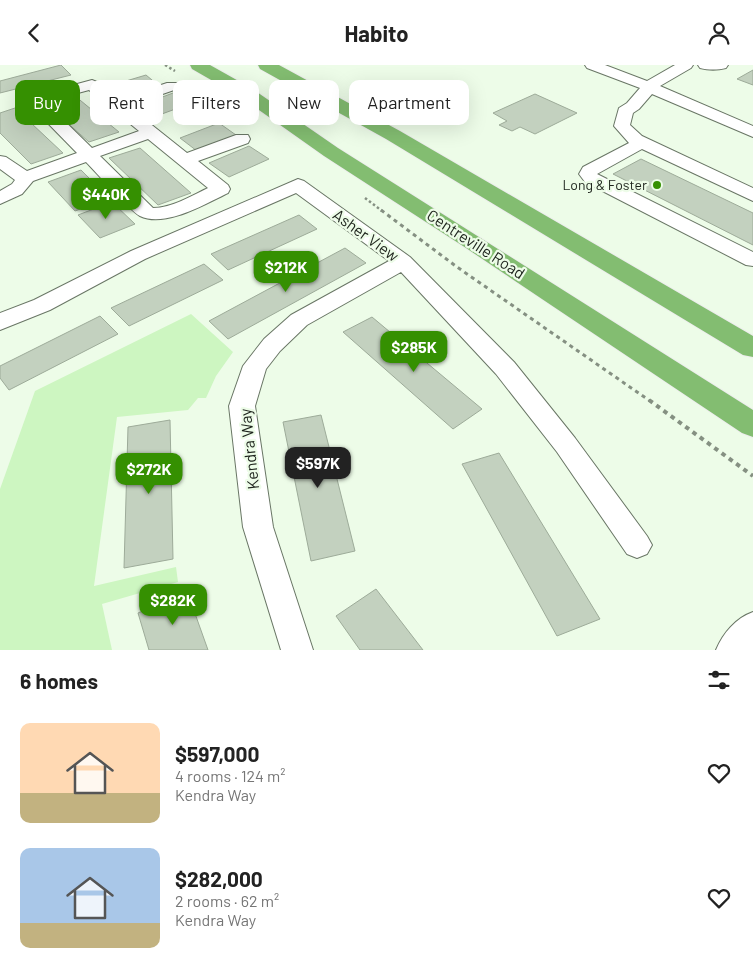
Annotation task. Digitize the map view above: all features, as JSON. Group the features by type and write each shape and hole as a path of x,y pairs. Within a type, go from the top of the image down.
{"highway":[{"path":"266,65 402,140 753,348"},
{"name":"Centreville Road","path":"183,75 245,93 332,152 753,425"}],"street":[{"path":"592,65 650,87 753,132"},
{"path":"686,65 652,83 633,105 625,111 621,121 622,126 625,131 641,143 753,195"},
{"path":"704,65 721,65"},
{"path":"163,84 183,75"},
{"path":"90,86 39,99 37,103 146,212 158,215 221,189 142,125"},
{"path":"25,178 151,132"},
{"path":"185,160 242,139"},
{"path":"641,143 594,168 588,174 591,178 753,261"},
{"path":"0,161 25,178"},
{"path":"0,198 18,189 24,183 25,178"},
{"name":"Asher View","path":"0,322 42,305 138,255 298,185 402,262 505,368 566,445 637,545"},
{"name":"Kendra Way","path":"297,650 258,527 242,406 255,366 272,345 299,320 402,262"},
{"path":"732,650 753,627"}],"path":[{"path":"164,65 183,75"},
{"path":"360,194 457,267 610,372 753,476"}],"green space":[{"path":"191,314 233,352 216,376 206,398 198,398 188,410 117,417 94,586 176,567 178,582 102,604 112,650 0,650 0,489 35,391"}],"building":[{"path":"61,65 71,75 51,80 15,80 15,89 0,93 0,81"},
{"path":"753,70 753,85 737,79"},
{"path":"146,75 152,80 129,80"},
{"path":"173,93 173,110 163,114 163,97"},
{"path":"535,94 577,113 535,134 520,127 512,131 499,125 507,121 493,113"},
{"path":"80,100 90,108 90,125 110,125 119,132 89,142 70,125 80,125"},
{"path":"15,108 15,125 33,125 63,153 31,164 0,133 0,113"},
{"path":"214,125 222,125 236,135 197,151 180,138"},
{"path":"249,146 269,159 229,177 209,163"},
{"path":"140,148 191,193 158,205 109,158"},
{"path":"641,159 753,213 753,245 613,174"},
{"path":"81,170 109,198 75,211 48,182"},
{"path":"112,202 135,224 100,238 78,215"},
{"path":"299,215 317,229 228,270 211,254"},
{"path":"345,248 366,263 228,339 209,321"},
{"path":"204,264 223,280 129,326 111,308"},
{"path":"100,316 118,334 9,390 0,378 0,366"},
{"path":"372,317 482,409 453,429 343,332"},
{"path":"321,415 355,551 311,561 283,422"},
{"path":"170,420 173,559 124,568 128,427"},
{"path":"499,453 600,619 557,636 462,464"},
{"path":"376,589 423,650 360,650 336,616"},
{"path":"187,591 208,650 149,650 138,613"}],"place":[{"name":"Long & Foster","path":"657,185"}]}
